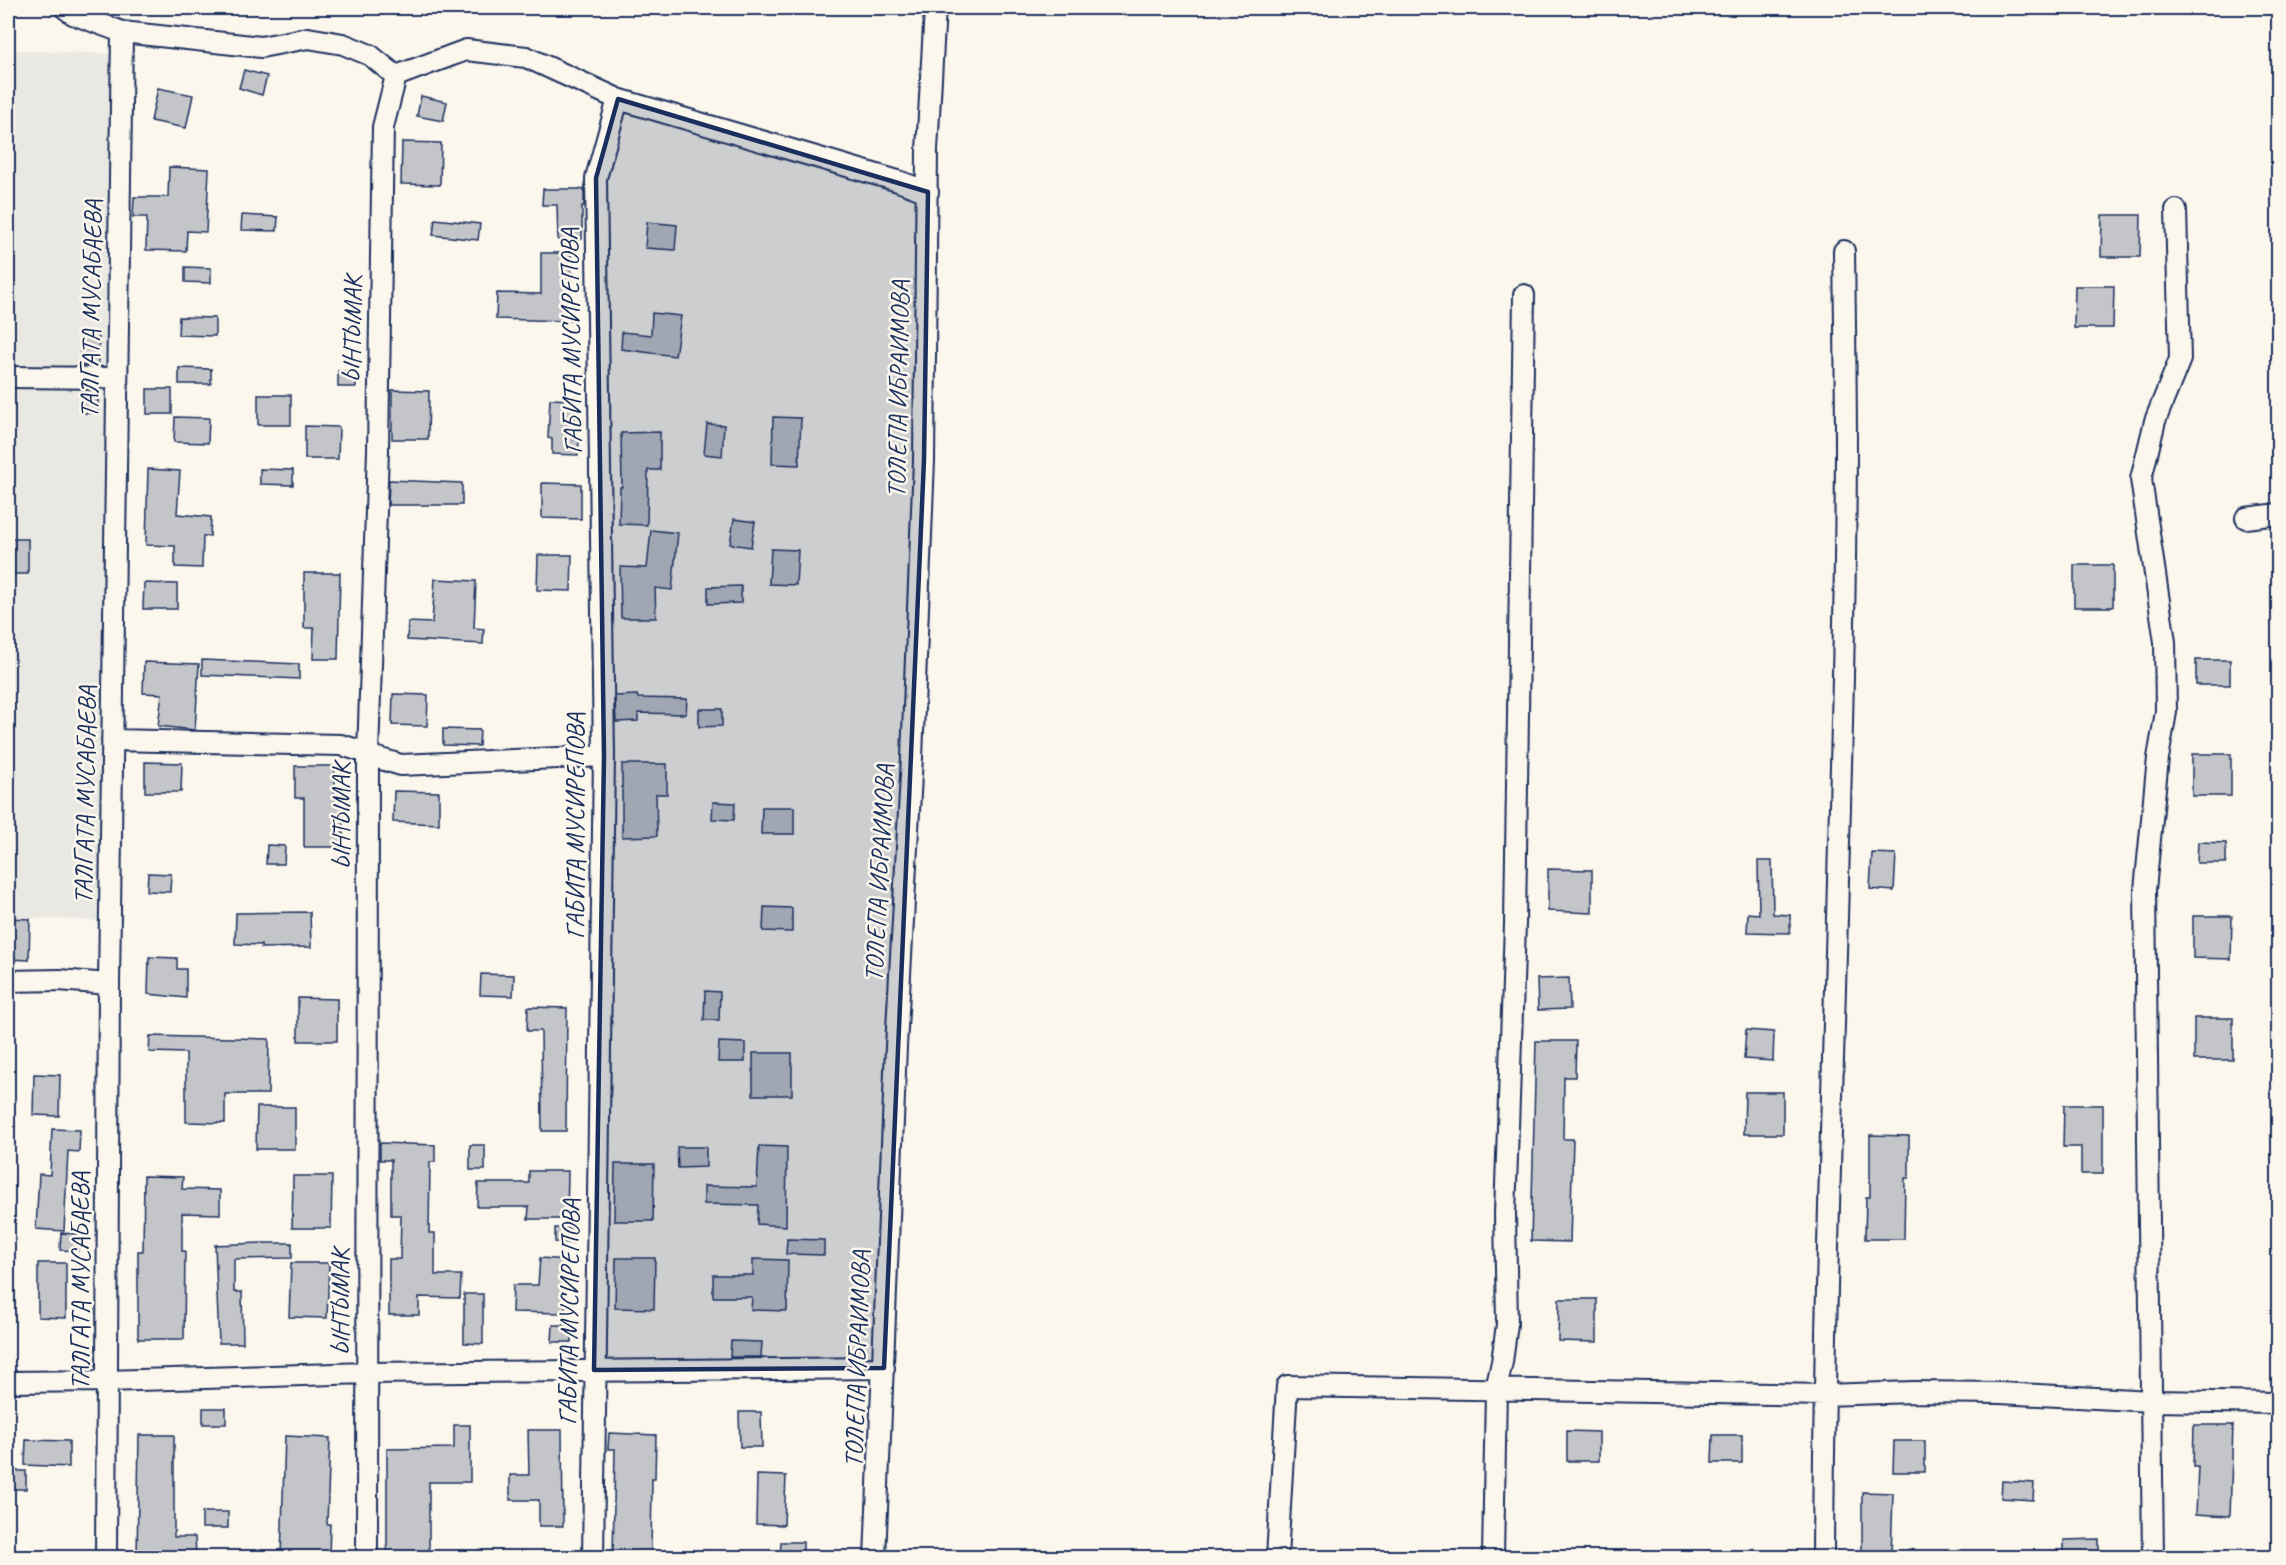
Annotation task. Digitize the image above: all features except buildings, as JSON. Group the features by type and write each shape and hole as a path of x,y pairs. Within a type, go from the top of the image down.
{"street":[{"path":"65,8 73,14 122,32 261,47 308,38 343,44 370,55 396,76 466,50 526,57 618,99 898,181 928,192"},
{"name":"ТОЛЕПА ИБРАИМОВА","path":"875,1557 896,1047 913,745 924,460 927,167 935,8"},
{"name":"ТАЛГАТА МУСАБАЕВА","path":"106,1557 109,984 122,32"},
{"name":"ЫНТЫМАК","path":"367,1557 368,754 378,450 383,127 396,76"},
{"name":"ГАБИТА МУСИРЕПОВА","path":"593,1557 604,756 596,178 618,99"},
{"path":"898,181 927,167"},
{"path":"2153,1557 2145,890 2158,758 2166,712 2165,654 2141,479 2155,422 2180,359 2176,210"},
{"path":"1823,1557 1824,1395 1843,643 1846,454 1844,251"},
{"path":"1492,1557 1496,1389 1507,1324 1505,1214 1515,924 1524,295"},
{"path":"8,377 117,378"},
{"path":"2246,518 2278,514"},
{"path":"112,740 341,745 401,765 604,756"},
{"path":"8,981 59,980 109,984"},
{"path":"8,1382 367,1373 884,1368"},
{"path":"1277,1557 1287,1386 1824,1395 1913,1392 2000,1393 2152,1401 2278,1403"}],"highlighted area":[{"path":"618,99 928,192 924,460 884,1368 594,1370 604,756 596,178"}],"shaded area":[{"path":"8,50 117,54 102,921 8,917"}]}
